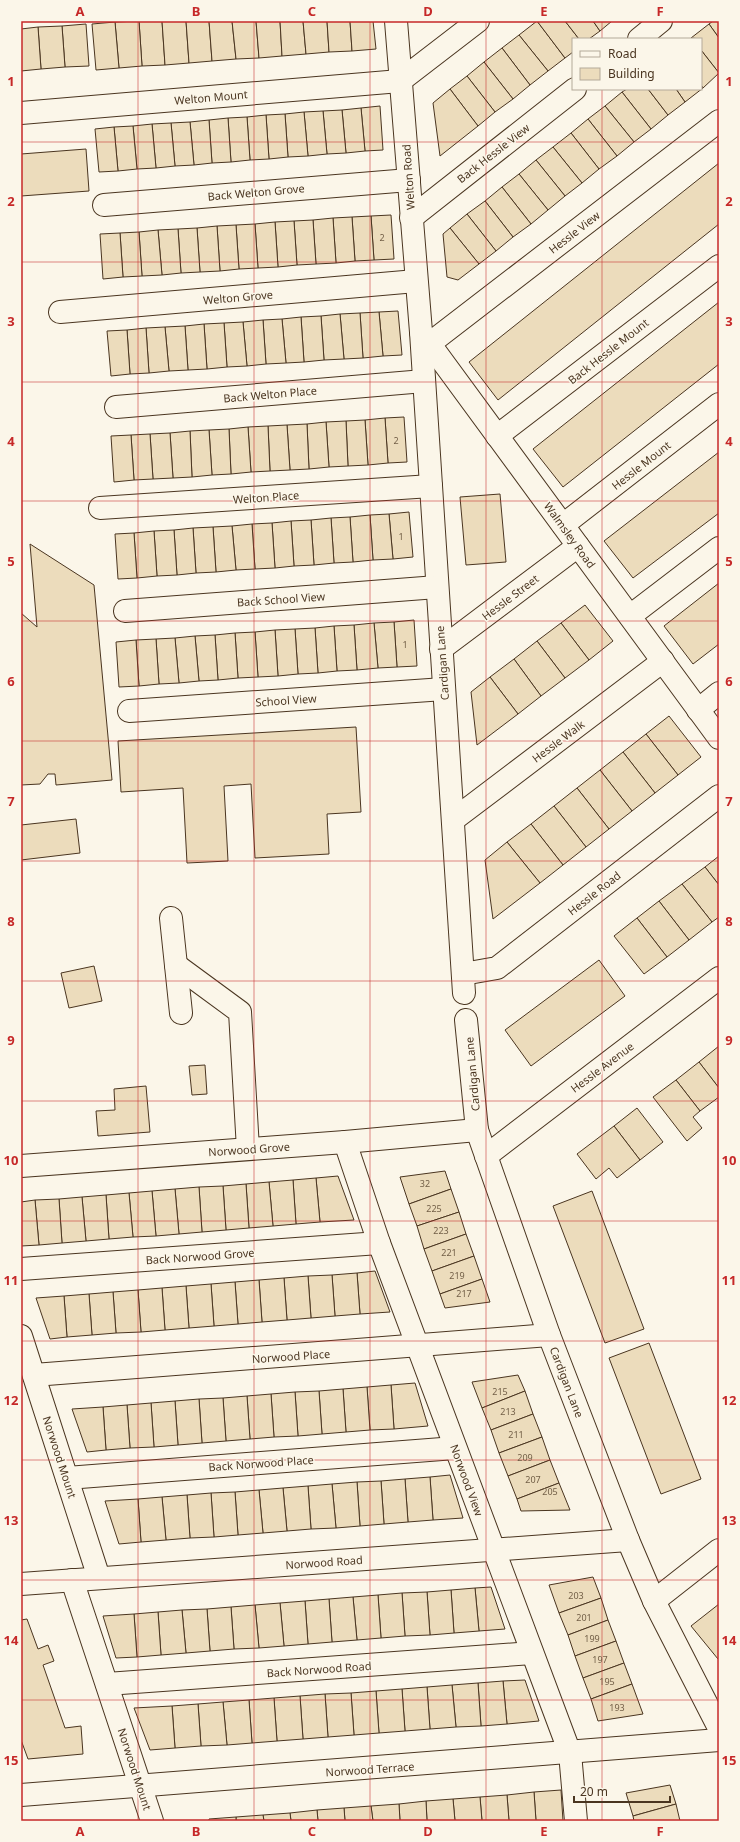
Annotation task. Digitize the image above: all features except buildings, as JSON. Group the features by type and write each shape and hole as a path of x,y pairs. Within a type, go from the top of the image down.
{"street":[{"name":"Welton Road","path":"396,21 416,281 425,338"},
{"path":"400,80 478,21"},
{"path":"640,38 662,21"},
{"name":"Welton Mount","path":"21,113 400,80"},
{"name":"Back Hessle View","path":"411,218 574,90"},
{"name":"Hessle View","path":"425,338 719,121"},
{"name":"Back Welton Grove","path":"104,205 408,180"},
{"name":"Back Hessle Mount","path":"497,436 719,266"},
{"name":"Welton Grove","path":"60,312 416,281"},
{"name":"Cardigan Lane","path":"425,338 424,381 464,984"},
{"name":"Walmsley Road","path":"425,338 719,738"},
{"name":"Back Welton Place","path":"116,407 424,381"},
{"name":"Hessle Mount","path":"563,525 719,404"},
{"name":"Welton Place","path":"100,508 431,486"},
{"name":"Hessle Street","path":"441,649 578,546"},
{"path":"630,616 719,548"},
{"name":"Back School View","path":"125,611 438,587"},
{"name":"Hessle Walk","path":"453,820 663,661"},
{"name":"School View","path":"129,711 444,689"},
{"path":"698,710 719,693"},
{"name":"Hessle Road","path":"464,984 497,968 719,796"},
{"path":"171,918 181,1013"},
{"path":"176,965 240,1012 248,1149"},
{"name":"Hessle Avenue","path":"486,1156 719,978"},
{"name":"Cardigan Lane","path":"466,1020 477,1130 549,1335 628,1540 654,1601 713,1703 719,1728"},
{"name":"Norwood Grove","path":"21,1166 345,1142 477,1130"},
{"name":"Norwood View","path":"345,1142 379,1243 570,1753 576,1821"},
{"name":"Back Norwood Grove","path":"21,1269 379,1243"},
{"name":"Norwood Place","path":"34,1375 549,1335"},
{"name":"Norwood Mount","path":"21,1336 99,1578"},
{"name":"Back Norwood Place","path":"67,1478 455,1448"},
{"name":"Norwood Road","path":"21,1584 628,1540"},
{"path":"654,1601 719,1550"},
{"name":"Norwood Mount","path":"72,1580 152,1821"},
{"name":"Back Norwood Road","path":"107,1684 532,1653"},
{"name":"Norwood Terrace","path":"21,1796 719,1740"}]}
